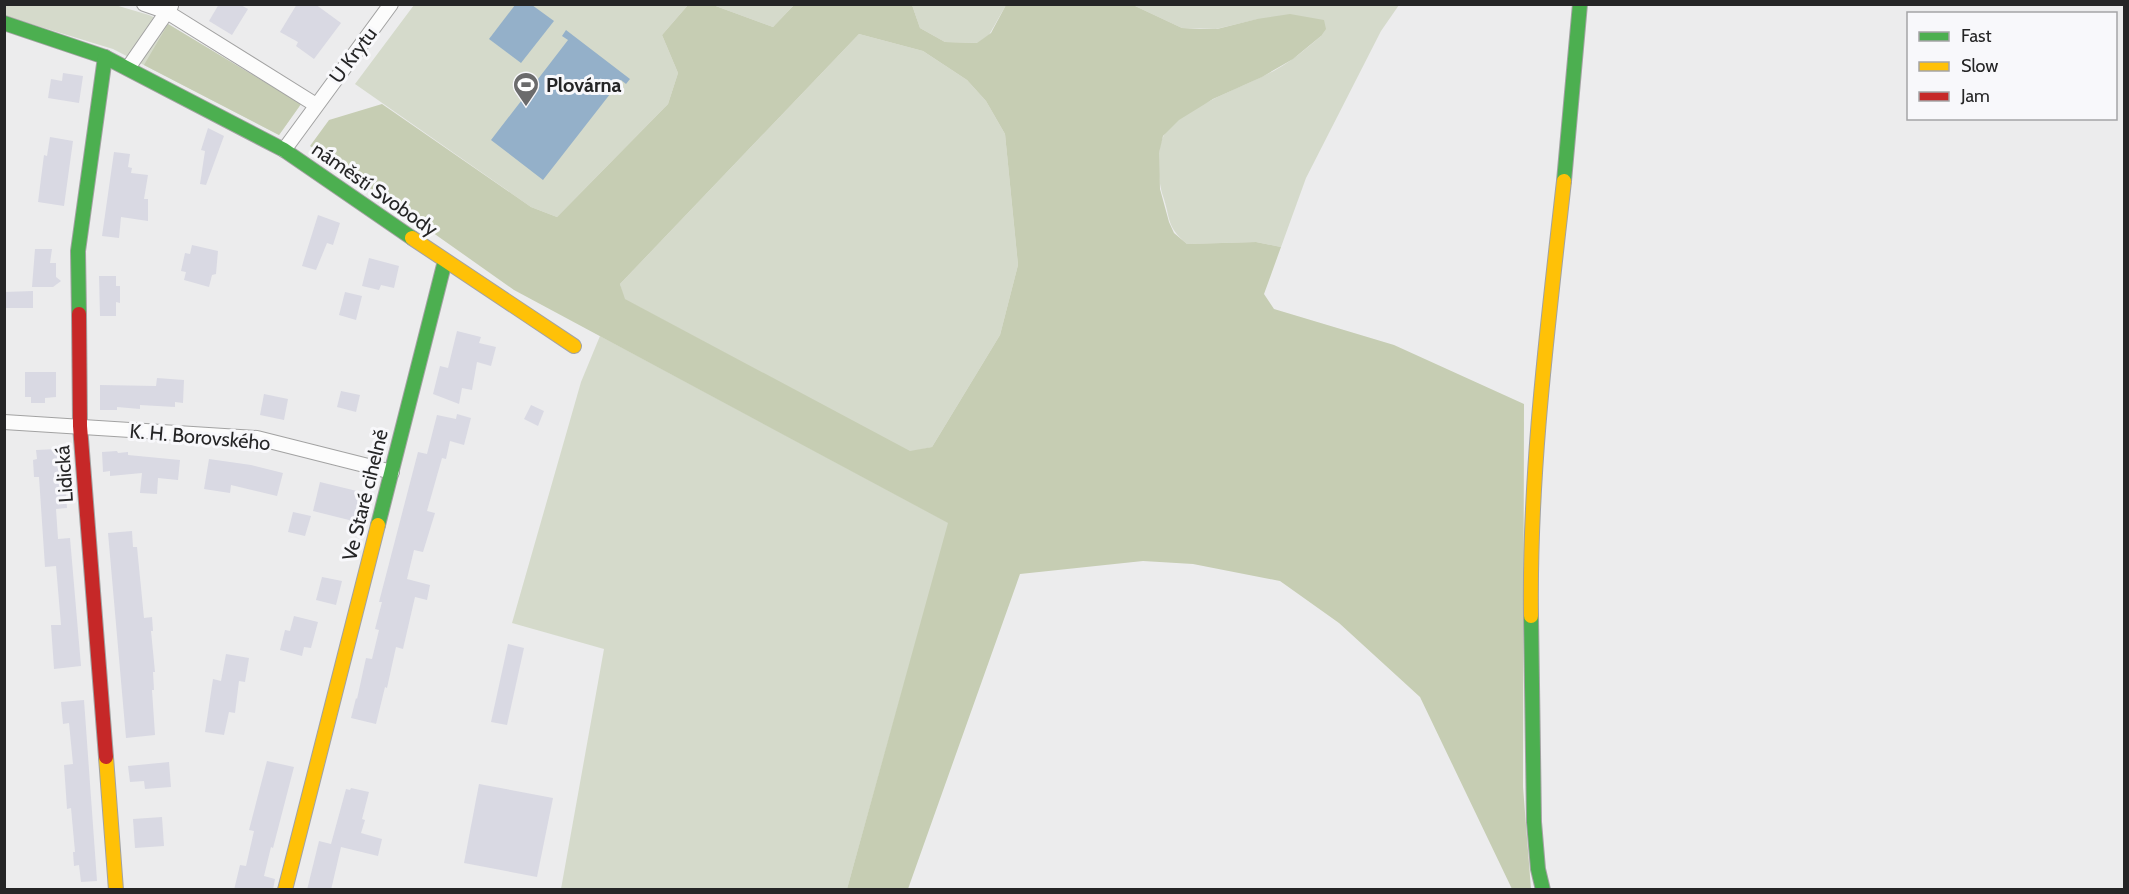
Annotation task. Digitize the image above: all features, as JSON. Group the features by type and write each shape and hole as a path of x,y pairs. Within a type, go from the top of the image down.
{"street":[{"path":"144,4 169,8 316,105"},
{"name":"U Krytu","path":"316,105 391,4"},
{"path":"1543,890 1538,869 1534,822 1530,564 1542,384 1570,126 1580,4"},
{"path":"128,68 169,8"},
{"name":"náměstí Svobody","path":"4,23 105,57 284,150 445,261"},
{"name":"Lidická","path":"105,57 78,250 80,426 116,890"},
{"name":"náměstí Svobody","path":"284,150 316,105"},
{"path":"445,261 574,346"},
{"name":"Ve Staré cihelně","path":"285,890 445,261"},
{"name":"K. H. Borovského","path":"4,423 256,438 392,472"}],"green space":[{"path":"5,5 115,5 149,15 168,24 301,104 279,135 113,49 5,16"},
{"name":"Plovárna","path":"414,5 688,5 662,35 678,73 668,104 557,217 531,207 355,84"},
{"path":"688,5 713,5 773,27 794,5 912,5 920,28 945,42 977,43 991,33 1006,5 1133,5 1182,28 1200,29 1217,29 1290,14 1324,20 1326,29 1321,36 1293,59 1262,77 1213,99 1179,120 1163,136 1159,153 1160,189 1174,233 1187,244 1256,242 1281,247 1264,294 1274,309 1394,345 1524,404 1523,787 1531,889 1512,889 1420,697 1339,623 1280,581 1193,564 1143,561 1020,574 908,889 847,889 948,523 514,290 310,146 329,120 382,104 531,207 557,217 668,104 678,73 662,35","holes":["859,34 923,51 967,80 986,101 1005,134 1018,265 1000,335 932,447 910,451 625,299 620,284"]},
{"path":"713,5 794,5 773,27"},
{"path":"912,5 1006,5 989,35 978,43 945,42 920,28"},
{"path":"1133,5 1399,5 1381,31 1306,178 1281,247 1256,242 1187,244 1172,227 1169,217 1160,183 1159,150 1163,137 1182,117 1215,98 1277,69 1321,36 1258,19 1216,29 1182,28"},
{"path":"168,24 301,104 279,135 144,65"},
{"path":"859,34 923,51 967,80 986,101 1005,134 1018,265 1000,335 932,447 910,452 624,299 620,284"},
{"path":"600,336 949,523 847,889 561,889 604,649 512,623 581,382"}],"water":[{"path":"515,5 532,5 554,21 521,63 489,39"},
{"path":"566,30 630,79 626,84 621,80 543,180 491,140 568,40 562,36"}],"building":[{"path":"219,4 239,4 248,9 232,35 209,21"},
{"path":"297,4 315,4 341,23 314,59 296,46 298,42 280,32"},
{"path":"63,73 83,76 79,103 48,98 51,79 62,81"},
{"path":"208,128 224,136 206,185 200,184 205,151 201,150"},
{"path":"50,137 73,141 64,206 38,202 44,155 47,156"},
{"path":"114,152 130,154 128,167 132,168 131,173 148,175 144,199 148,199 148,221 121,217 119,238 102,236"},
{"path":"318,215 340,223 333,245 327,243 316,270 302,266"},
{"path":"192,245 218,251 216,274 212,275 209,287 184,280 186,272 181,271 185,253 190,254"},
{"path":"35,249 52,249 50,263 56,263 56,277 61,281 53,287 32,287"},
{"path":"369,258 399,266 394,288 381,285 379,290 362,286"},
{"path":"99,276 116,276 116,286 120,286 120,303 116,302 116,316 100,316"},
{"path":"33,291 33,308 4,308 4,292"},
{"path":"345,292 362,296 356,320 339,315"},
{"path":"457,331 481,337 479,343 496,347 491,366 477,362 472,390 462,388 459,404 433,394 440,366 448,368"},
{"path":"25,372 56,372 56,397 45,398 45,403 31,403 31,397 25,397"},
{"path":"157,378 184,380 183,403 175,402 175,407 140,405 140,409 117,407 117,410 100,410 100,385 156,386"},
{"path":"341,391 360,395 356,412 337,407"},
{"path":"264,394 288,399 284,420 260,415"},
{"path":"531,405 544,411 538,426 524,419"},
{"path":"457,414 471,418 464,445 450,441 446,459 442,458 427,511 435,513 423,552 414,550 407,579 430,585 427,600 415,597 403,649 396,647 376,724 351,718 366,658 372,659 379,630 375,629 382,602 379,602 418,452 427,454 437,415 456,419"},
{"path":"57,449 66,454 63,460 67,508 56,509 58,539 70,538 81,666 54,669 51,625 61,625 56,566 45,567 39,477 34,477 33,460 37,459 36,450"},
{"path":"117,451 118,453 128,452 128,455 180,460 178,480 158,478 157,494 140,493 142,473 110,476 110,471 103,472 102,452"},
{"path":"209,459 251,465 283,473 277,496 231,485 230,493 204,489"},
{"path":"320,482 365,493 357,522 313,511"},
{"path":"293,512 311,516 305,536 288,532"},
{"path":"132,531 133,547 137,547 144,618 152,617 155,672 153,672 154,690 152,690 155,735 126,738 108,533"},
{"path":"322,577 342,581 336,605 316,600"},
{"path":"294,616 318,622 311,648 304,647 302,656 280,650 285,630 290,631"},
{"path":"508,644 524,648 507,725 491,722"},
{"path":"226,654 249,658 245,682 239,681 235,713 229,712 224,735 205,732 213,679 221,681"},
{"path":"84,700 97,881 81,882 79,865 74,866 71,808 67,809 64,765 73,764 69,723 63,724 61,702"},
{"path":"267,761 294,767 264,876 275,879 273,890 234,890 240,865 246,866 254,831 249,830"},
{"path":"169,762 171,787 145,789 144,781 130,782 128,766"},
{"path":"479,784 553,798 537,877 464,863"},
{"path":"346,789 369,792 361,833 382,839 378,856 341,847 331,890 307,890 319,841 331,844"},
{"path":"162,817 164,846 135,848 133,819"}],"traffic: fast":[{"path":"1564,181 1580,4"},
{"path":"4,23 105,57 284,150 412,238"},
{"path":"79,314 78,251 105,57"},
{"path":"378,525 445,261"},
{"path":"1531,616 1534,822 1538,869 1543,890"}],"traffic: slow":[{"path":"1531,616 1536,453 1564,181"},
{"path":"412,238 574,346"},
{"path":"285,890 378,525"},
{"path":"106,757 116,890"}],"traffic: jam":[{"path":"79,314 80,426 106,757"}],"place":[{"name":"Plovárna","path":"526,108"}]}
